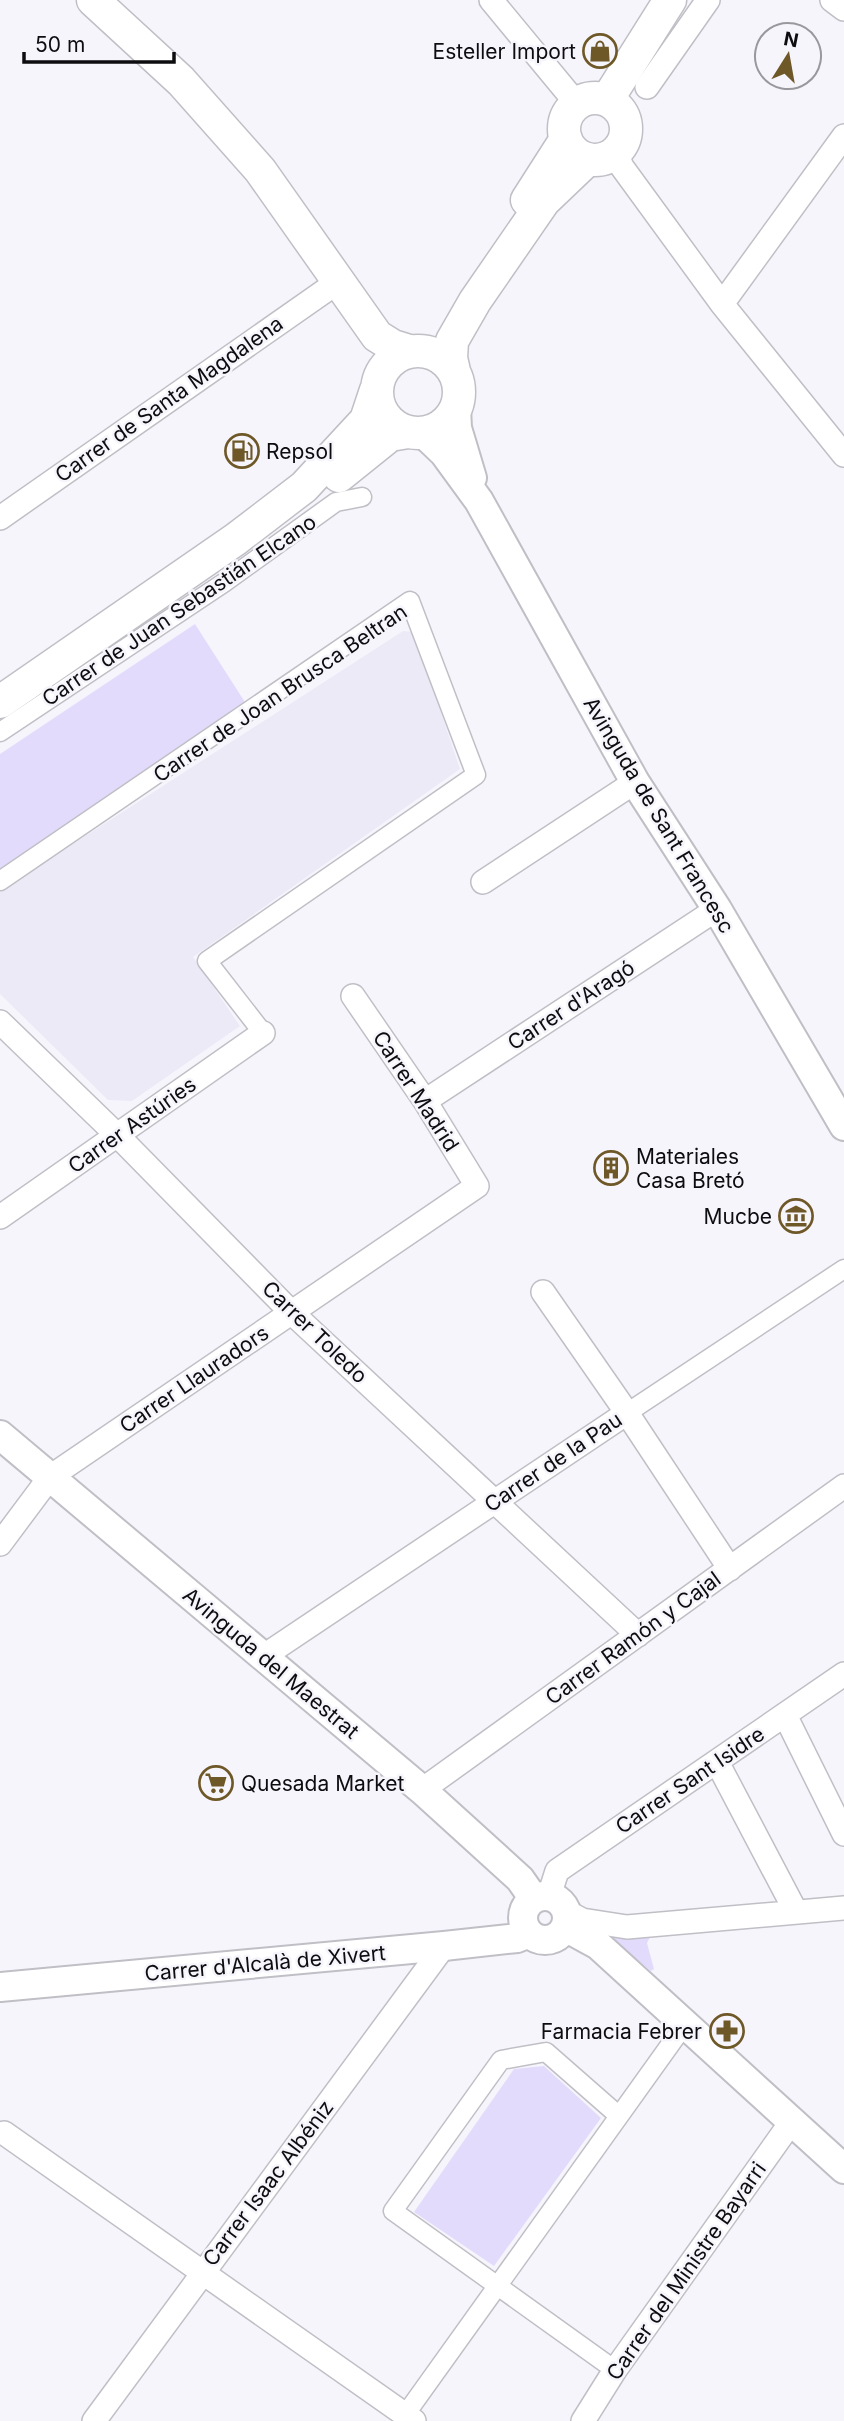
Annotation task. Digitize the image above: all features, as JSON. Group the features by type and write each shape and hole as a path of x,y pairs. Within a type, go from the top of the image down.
{"main road":[{"path":"93,0 181,81 254,163 377,336 393,346 443,359 454,372"},
{"path":"590,150 565,120 592,102 670,0"},
{"path":"378,382 393,359 414,351 436,331 533,193 590,150 622,144 626,124 622,114 592,102"},
{"path":"377,336 381,358 378,382 380,408 385,417 399,429 416,433 443,425 456,408 459,390 451,358 453,341 475,302 544,201 590,150"},
{"name":"Carrer de Juan Sebastián Elcano","path":"0,702 236,539 304,487 366,420 378,382"},
{"name":"Carrer de Juan Sebastián Elcano","path":"42,674 245,553 303,509 390,435 416,433"}],"street":[{"path":"491,0 592,102"},
{"path":"647,87 708,0"},
{"path":"832,0 844,9"},
{"path":"722,304 842,143"},
{"path":"590,150 622,167 722,304 844,455"},
{"name":"Carrer de Santa Magdalena","path":"0,518 339,281"},
{"name":"Avinguda de Sant Francesc","path":"456,408 457,428 479,501"},
{"name":"Avinguda de Sant Francesc","path":"416,433 444,453 479,501 635,782 717,909 844,1126"},
{"name":"Carrer de Juan Sebastián Elcano","path":"0,732 225,582 336,502 362,498"},
{"name":"Carrer de Joan Brusca Beltran","path":"0,881 410,601 476,775 208,961 263,1033"},
{"path":"483,882 635,782"},
{"name":"Carrer d'Aragó","path":"425,1101 717,909"},
{"name":"Carrer Madrid","path":"353,996 425,1101 477,1186"},
{"name":"Carrer Toledo","path":"0,1021 292,1312 639,1635"},
{"name":"Carrer Astúries","path":"0,1217 263,1033"},
{"name":"Carrer Llauradors","path":"0,1544 50,1477 477,1186"},
{"name":"Carrer de la Pau","path":"264,1657 844,1269"},
{"path":"543,1292 730,1569"},
{"name":"Avinguda del Maestrat","path":"0,1435 422,1790 554,1909"},
{"name":"Carrer Ramón y Cajal","path":"422,1790 844,1486"},
{"name":"Carrer Sant Isidre","path":"554,1909 557,1871 844,1674"},
{"path":"785,1715 844,1834"},
{"path":"717,1762 796,1912"},
{"name":"Carrer d'Alcalà de Xivert","path":"0,1987 517,1938 529,1933 524,1921 525,1908 554,1909"},
{"path":"554,1909 591,1923 627,1927 844,1908"},
{"path":"554,1909 598,1945 844,2169"},
{"name":"Carrer Isaac Albéniz","path":"94,2421 444,1946"},
{"path":"4,2133 407,2419 497,2286 685,2024"},
{"path":"615,2370 393,2211 501,2060 546,2052 619,2116"},
{"name":"Carrer del Ministre Bayarri","path":"583,2421 615,2370 792,2122"}],"shaded area":[{"path":"195,624 250,710 0,881 0,754"},
{"path":"403,631 414,632 460,769 193,957 240,1026 132,1101 108,1100 0,994 0,891"},
{"path":"607,1935 650,1937 647,1943 654,1969 651,1971"},
{"path":"544,2066 601,2118 494,2266 414,2212 514,2069"}],"place":[{"name":"Esteller Import","path":"600,51"},
{"name":"Repsol","path":"242,451"},
{"name":"Materiales Casa Bretó","path":"611,1168"},
{"name":"Mucbe","path":"796,1216"},
{"name":"Quesada Market","path":"216,1783"},
{"name":"Farmacia Febrer","path":"727,2031"}]}
